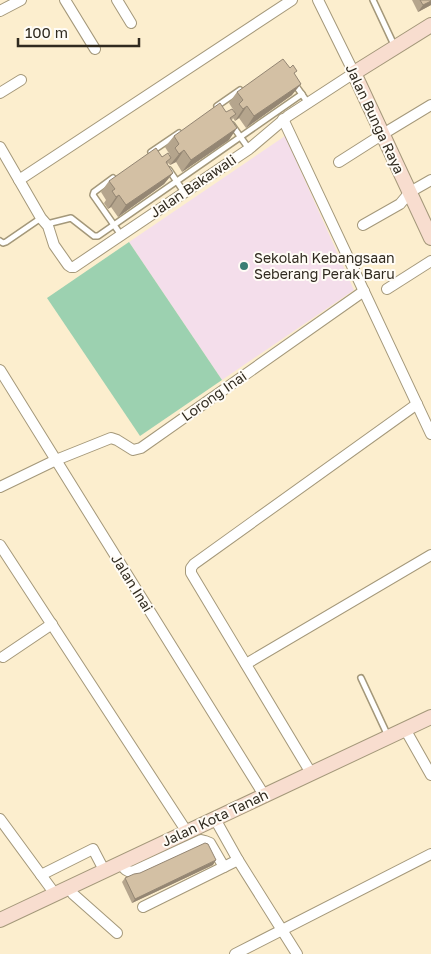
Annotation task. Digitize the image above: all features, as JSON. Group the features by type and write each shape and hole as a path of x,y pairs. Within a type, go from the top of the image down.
{"street":[{"path":"0,11 21,0"},
{"path":"66,0 95,49"},
{"path":"117,0 131,23"},
{"path":"19,180 292,0"},
{"name":"Jalan Bunga Raya","path":"318,0 431,238"},
{"name":"Jalan Bakawali","path":"0,147 44,221 54,245 68,265 74,267 249,149 283,120 431,24"},
{"path":"0,92 21,80"},
{"path":"339,162 431,105"},
{"path":"283,120 431,434"},
{"path":"364,225 400,204 410,192 431,180"},
{"path":"387,289 431,261"},
{"name":"Lorong Inai","path":"56,460 111,438 133,450 141,448 364,291"},
{"name":"Jalan Inai","path":"0,370 264,795"},
{"path":"311,773 191,568 417,404"},
{"path":"0,488 56,460"},
{"path":"0,545 187,832"},
{"path":"246,664 431,556"},
{"path":"2,657 52,624"},
{"name":"Jalan Kota Tanah","path":"0,920 431,717"},
{"path":"405,729 431,775"},
{"path":"0,819 55,894"},
{"path":"215,819 296,954"},
{"path":"121,863 127,871 134,871 203,840 210,843 224,867"},
{"path":"41,874 94,849 104,870"},
{"path":"236,954 431,854"},
{"path":"143,907 238,860"},
{"path":"69,887 74,894 118,933"}],"lane":[{"path":"373,0 395,47"},
{"path":"292,80 308,103"},
{"path":"210,111 247,85"},
{"path":"0,241 2,243 6,242 44,221 70,218 96,237 302,94"},
{"path":"218,105 224,113"},
{"path":"229,121 249,149"},
{"path":"146,155 186,128"},
{"path":"154,150 160,158"},
{"path":"165,166 184,192"},
{"path":"117,176 93,194 121,235"},
{"path":"362,678 388,737"}],"shaded area":[{"name":"Sekolah Kebangsaan Seberang Perak Baru","path":"285,136 354,290 222,380 129,242"}],"green space":[{"path":"129,242 222,380 140,436 47,298"}],"building":[{"path":"420,0 431,0 431,1 423,5"},
{"path":"283,59 290,68 293,65 297,71 294,73 301,84 254,116 247,106 243,109 239,104 243,100 237,92"},
{"path":"220,103 226,112 232,109 236,114 230,118 237,128 191,160 184,150 179,154 175,148 179,144 174,136"},
{"path":"156,148 162,157 168,153 171,158 166,162 173,173 126,205 119,195 116,197 112,191 115,189 109,181"},
{"path":"205,843 208,844 216,860 135,899 125,878"}],"place":[{"name":"Sekolah Kebangsaan Seberang Perak Baru","path":"244,266"}]}
